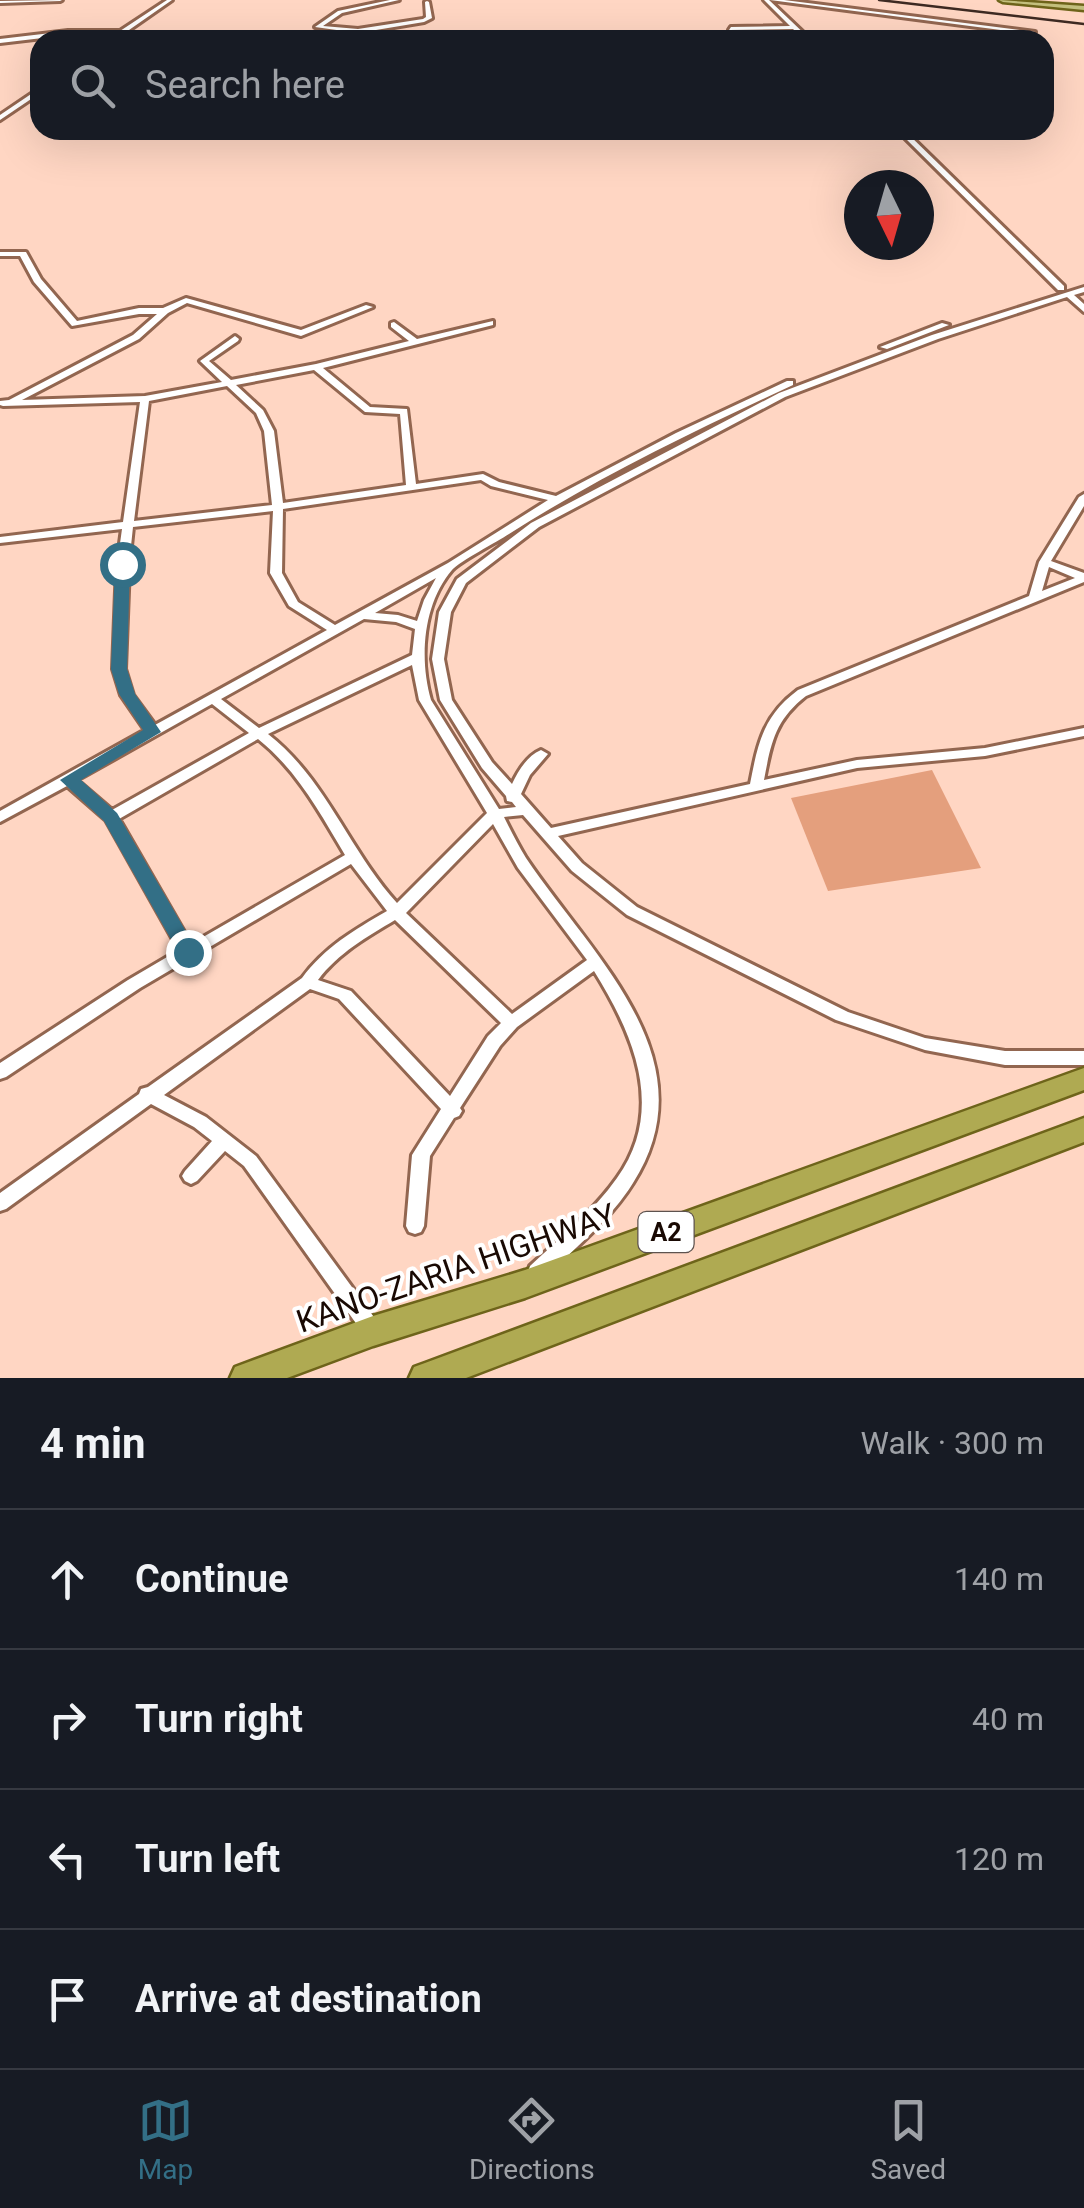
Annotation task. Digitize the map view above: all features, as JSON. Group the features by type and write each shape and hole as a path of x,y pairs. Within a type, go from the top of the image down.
{"highway":[{"name":"KANO-ZARIA HIGHWAY","path":"246,1378 373,1331 525,1284 1084,1079"},
{"name":"A2","path":"425,1378 1084,1130"}],"main road":[{"path":"1003,0 1084,7"},
{"path":"1023,0 1084,7"}],"street":[{"path":"0,2 60,0"},
{"path":"125,30 170,0"},
{"path":"345,30 318,28 340,12 398,0"},
{"path":"769,0 798,30"},
{"path":"769,0 1016,30"},
{"path":"364,30 429,18 427,2"},
{"path":"731,29 795,27"},
{"path":"0,42 30,40"},
{"path":"0,118 30,97"},
{"path":"910,140 1084,310"},
{"path":"0,254 23,254 37,280 76,324 139,311 165,311"},
{"path":"1084,280 1065,291 782,395 575,503 504,545 462,581 440,629 438,659 442,688 468,735 512,798 578,867 632,911 842,1016 925,1044 1005,1058 1084,1058"},
{"path":"0,817 452,565 557,499 770,390 920,333 1084,289"},
{"path":"3,406 136,337 165,311 186,300 301,333 369,307"},
{"path":"3,406 146,399 316,367 490,323"},
{"path":"394,325 414,340"},
{"path":"235,339 204,361 260,412 269,431 278,508 276,573 294,604 335,630"},
{"path":"316,367 368,410 404,411 412,486"},
{"path":"146,399 122,564 119,669 127,694 152,732"},
{"path":"0,540 278,508 483,477 494,484 557,499"},
{"path":"1034,598 1044,562 1084,497"},
{"path":"1044,562 1084,577"},
{"path":"452,565 434,593 422,627 416,658 425,700 522,862 564,915 594,963 643,1048 651,1072 652,1112 633,1171 614,1196 525,1284"},
{"path":"757,784 766,732 789,702 1084,577"},
{"path":"361,615 386,616 422,627"},
{"path":"110,818 258,734 416,658"},
{"path":"212,698 291,764 344,836 353,857 398,911 511,1024"},
{"path":"547,834 757,784 895,758 985,752 1084,732"},
{"path":"449,740 468,735"},
{"path":"512,798 524,773 542,754"},
{"path":"69,780 110,818 188,952"},
{"path":"0,1203 308,982 322,964 355,936 398,911 495,814 524,810"},
{"path":"0,1072 188,952 353,857"},
{"path":"414,1226 422,1155 494,1040 594,963"},
{"path":"308,982 345,996 453,1110"},
{"path":"147,1094 224,1140 250,1161 373,1331"},
{"path":"192,1176 224,1140"}],"shaded area":[{"path":"932,770 981,868 828,891 791,798"}],"railway":[{"path":"879,0 1084,24"}],"route":[{"path":"122,564 119,669 127,694 152,732 69,780 110,818 188,952"}]}
